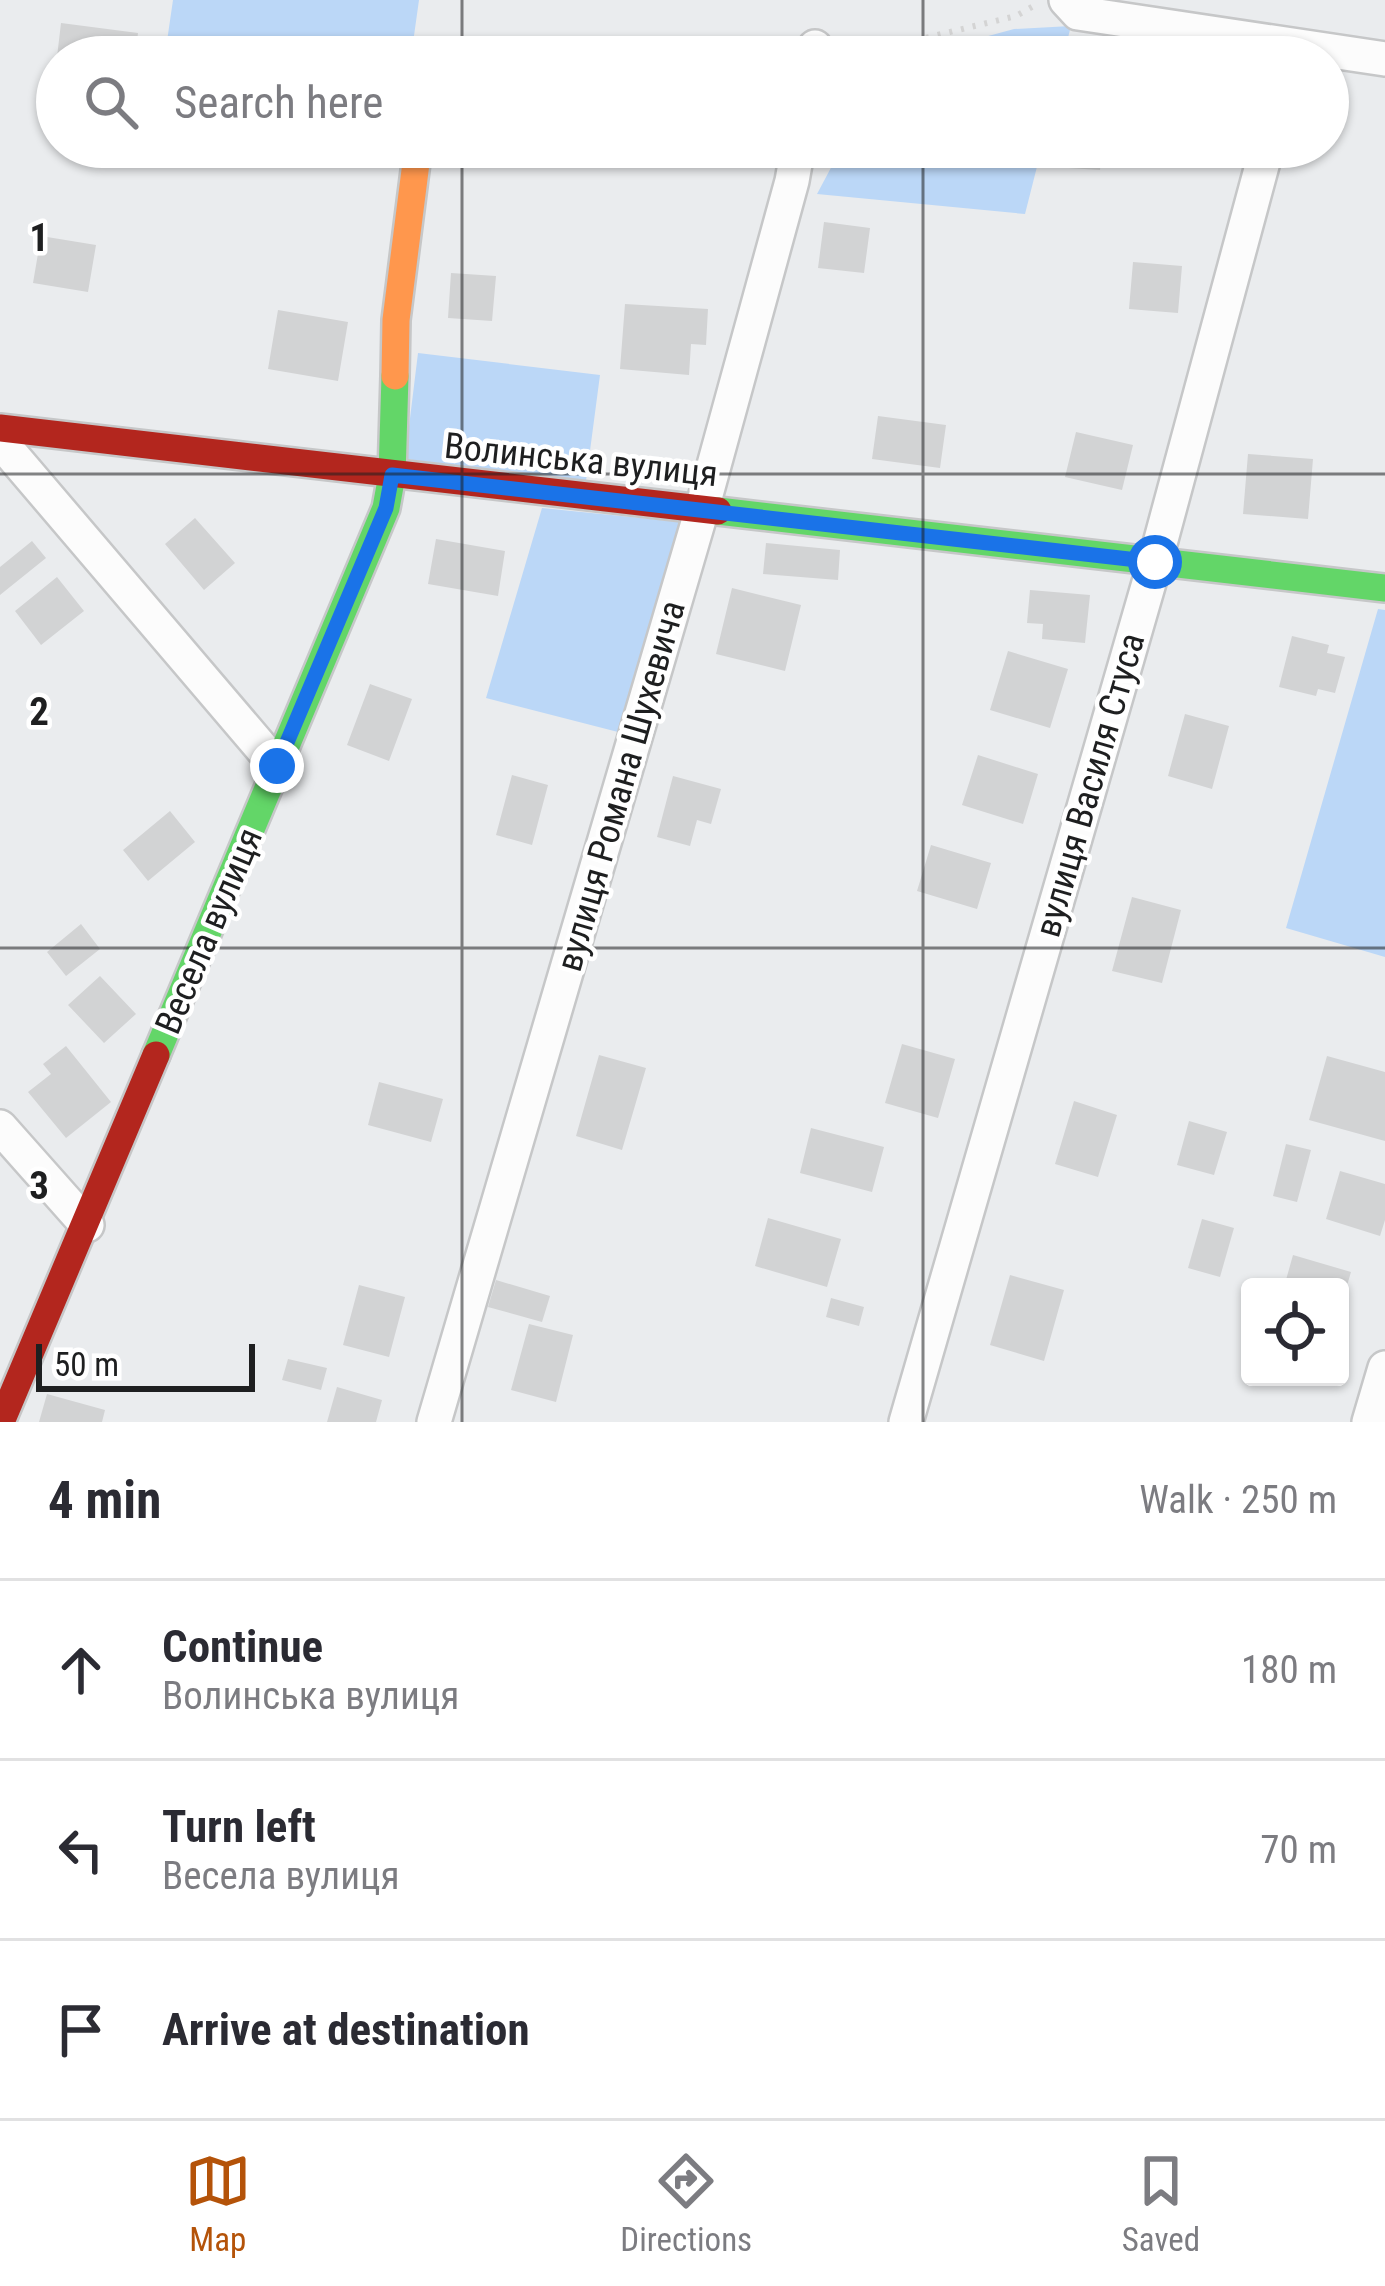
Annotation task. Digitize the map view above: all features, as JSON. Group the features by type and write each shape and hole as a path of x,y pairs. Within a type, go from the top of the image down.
{"street":[{"path":"1072,6 1216,36"},
{"path":"1349,56 1385,59"},
{"name":"Весела вулиця","path":"1,1422 386,508 392,475 396,320 415,168"},
{"name":"вулиця Романа Шухевича","path":"434,1422 702,509 794,168"},
{"name":"вулиця Василя Стуса","path":"906,1422 1155,562 1261,168"},
{"name":"Волинська вулиця","path":"0,428 1385,588"},
{"path":"0,441 277,766"},
{"path":"0,1127 87,1225"},
{"path":"1369,1422 1385,1368"}],"path":[{"path":"933,36 1016,16 1042,0"}],"shaded area":[{"path":"173,0 419,0 414,36 168,36"},
{"path":"1071,26 1068,36 988,36 1014,29"},
{"path":"831,168 1037,168 1025,214 817,194"},
{"path":"418,353 600,375 586,481 405,459"},
{"path":"542,508 680,522 618,732 486,698"},
{"path":"1378,609 1385,610 1385,957 1286,928"}],"building":[{"path":"61,23 138,33 138,36 59,36"},
{"path":"824,222 870,228 864,273 818,268"},
{"path":"41,236 96,245 88,292 33,283"},
{"path":"1133,262 1182,266 1178,313 1129,309"},
{"path":"451,273 496,276 492,321 448,318"},
{"path":"625,304 708,309 706,345 691,344 689,375 620,369"},
{"path":"278,310 348,322 338,381 268,369"},
{"path":"878,416 946,425 940,468 872,459"},
{"path":"1076,432 1133,445 1122,490 1065,477"},
{"path":"1248,454 1313,459 1308,519 1243,514"},
{"path":"195,518 235,563 204,590 165,544"},
{"path":"436,539 505,551 498,596 428,584"},
{"path":"32,541 46,558 0,595 0,567"},
{"path":"766,543 840,550 838,580 763,574"},
{"path":"57,577 84,611 41,645 15,611"},
{"path":"732,588 801,605 785,671 716,654"},
{"path":"1030,590 1090,595 1085,643 1042,639 1043,624 1027,623"},
{"path":"1292,636 1329,645 1327,653 1345,657 1335,693 1318,689 1316,696 1279,687"},
{"path":"1008,651 1068,669 1050,728 990,710"},
{"path":"370,684 412,699 389,761 347,745"},
{"path":"1185,714 1229,726 1212,789 1168,776"},
{"path":"978,755 1038,774 1023,824 962,805"},
{"path":"512,775 548,785 532,845 496,835"},
{"path":"673,776 721,789 711,824 697,820 690,846 657,837"},
{"path":"170,811 195,842 148,881 123,850"},
{"path":"931,845 991,863 977,909 917,891"},
{"path":"1132,897 1181,910 1162,983 1112,971"},
{"path":"81,924 100,949 66,976 47,952"},
{"path":"100,976 136,1014 104,1043 68,1005"},
{"path":"902,1044 955,1059 938,1118 885,1103"},
{"path":"66,1046 111,1102 66,1138 28,1092 51,1074 43,1064"},
{"path":"599,1055 646,1068 622,1150 576,1136"},
{"path":"1327,1056 1385,1072 1385,1141 1309,1120"},
{"path":"379,1082 443,1099 431,1142 368,1125"},
{"path":"1074,1101 1117,1115 1098,1177 1055,1164"},
{"path":"1189,1121 1227,1132 1214,1175 1177,1165"},
{"path":"811,1128 884,1147 872,1192 800,1173"},
{"path":"1286,1144 1311,1150 1297,1202 1273,1196"},
{"path":"1340,1171 1385,1184 1380,1236 1326,1219"},
{"path":"768,1218 841,1239 827,1287 755,1266"},
{"path":"1202,1219 1234,1228 1220,1277 1188,1268"},
{"path":"1293,1255 1351,1272 1349,1279 1287,1278"},
{"path":"1010,1275 1064,1290 1044,1361 990,1345"},
{"path":"496,1280 550,1296 542,1322 488,1307"},
{"path":"359,1285 405,1297 389,1357 343,1345"},
{"path":"831,1298 864,1307 859,1326 826,1317"},
{"path":"529,1324 573,1335 556,1402 511,1390"},
{"path":"288,1359 327,1368 321,1390 282,1380"},
{"path":"337,1387 382,1400 376,1422 327,1422"},
{"path":"47,1394 105,1410 102,1422 39,1422"}],"traffic: fast":[{"path":"156,1055 386,508 392,475 395,376"},
{"path":"718,511 1385,588"}],"traffic: slow":[{"path":"395,376 396,320 415,168"}],"traffic: jam":[{"path":"0,428 718,511"},
{"path":"1,1422 156,1055"}],"route":[{"path":"277,766 386,508 392,475 1155,562"}]}
